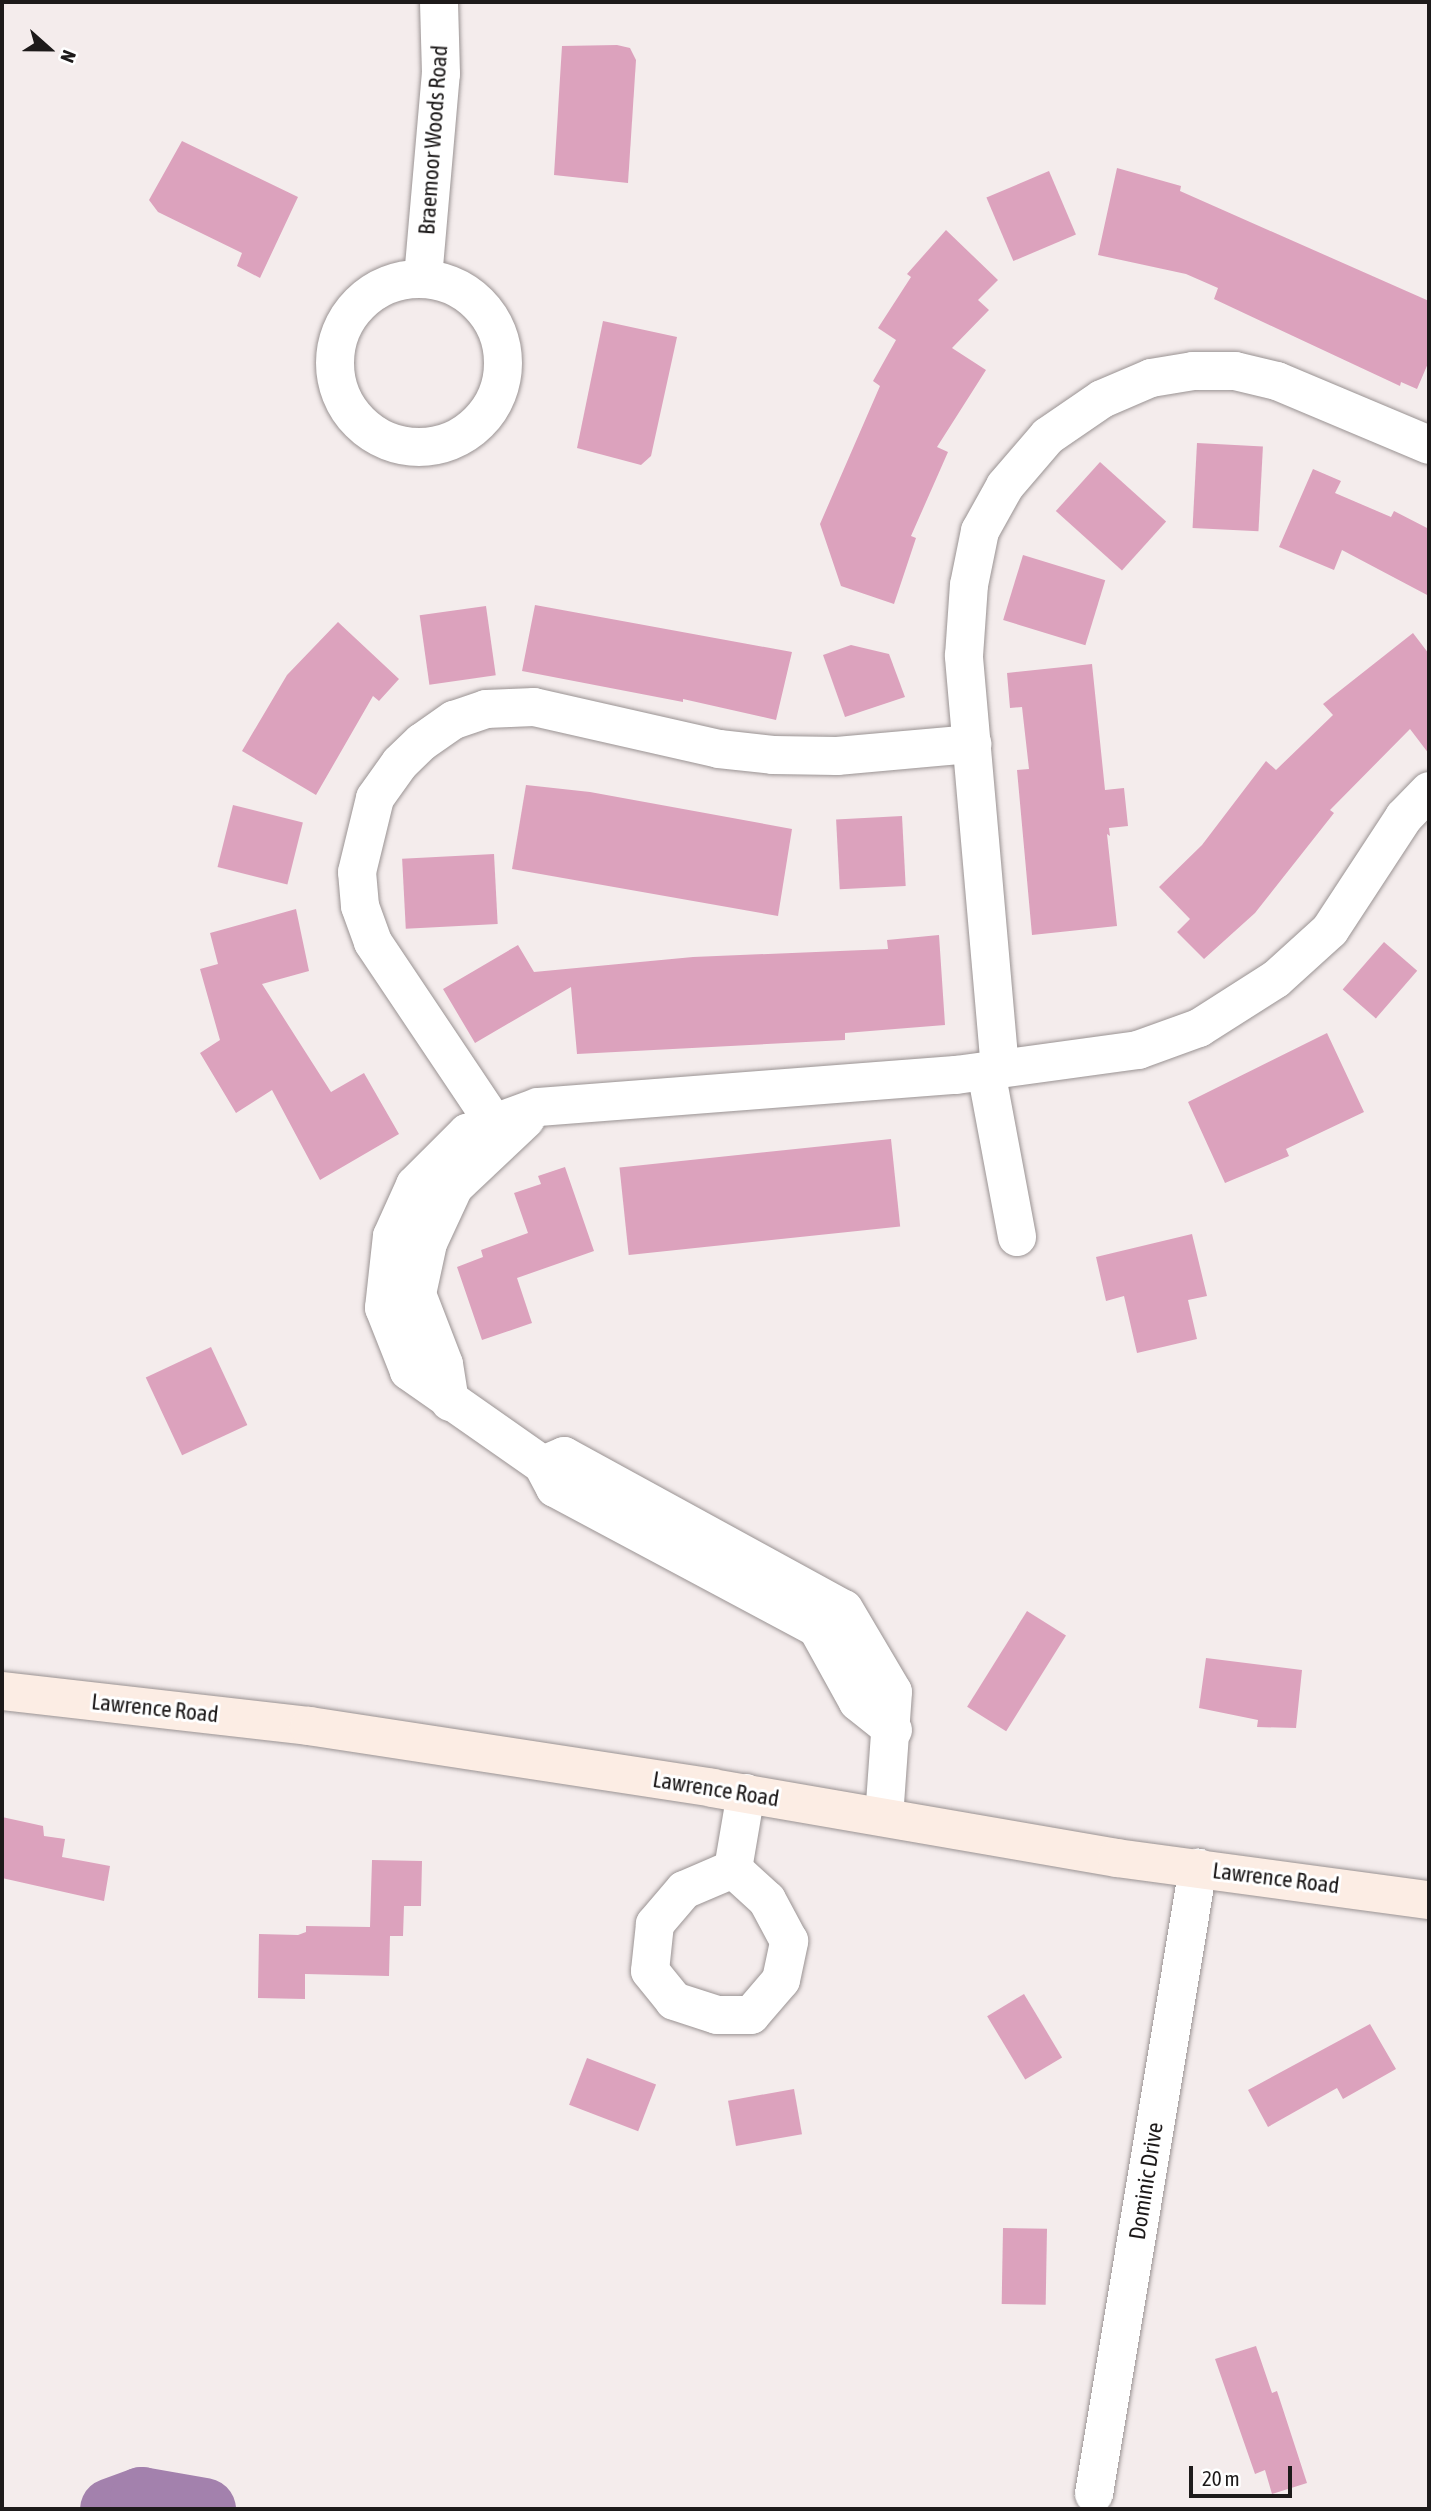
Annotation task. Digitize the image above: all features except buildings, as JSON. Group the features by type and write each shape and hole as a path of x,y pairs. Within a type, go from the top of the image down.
{"street":[{"name":"Braemoor Woods Road","path":"423,278 441,74 439,2"},
{"path":"423,278 444,281 477,301 497,329 504,363 497,396 477,424 447,442 414,447 381,438 351,413 339,387 335,359 345,322 364,300 388,284 423,278"},
{"path":"1017,1237 993,1070 964,656 969,585 981,531 1005,486 1048,436 1102,399 1151,378 1193,371 1235,371 1277,381 1429,445"},
{"path":"494,1123 373,942 360,906 357,872 375,798 400,763 422,742 454,720 486,709 534,707 719,749 773,755 837,756 972,744"},
{"path":"884,1817 893,1730 892,1692 844,1609 564,1457 544,1465 409,1371 384,1308 392,1236 415,1185 438,1159 467,1133 538,1107 993,1070 1138,1050 1199,1027 1276,979 1330,930 1405,817 1429,791"},
{"path":"450,1402 444,1364 417,1294 428,1243 454,1187 538,1107"},
{"name":"Lawrence Road","path":"2,1691 309,1726 746,1793 1198,1868 1429,1900"},
{"path":"733,1869 746,1793"},
{"name":"Dominic Drive","path":"1094,2494 1198,1868"}],"waterway":[{"path":"111,2509 141,2498 204,2509"}]}
